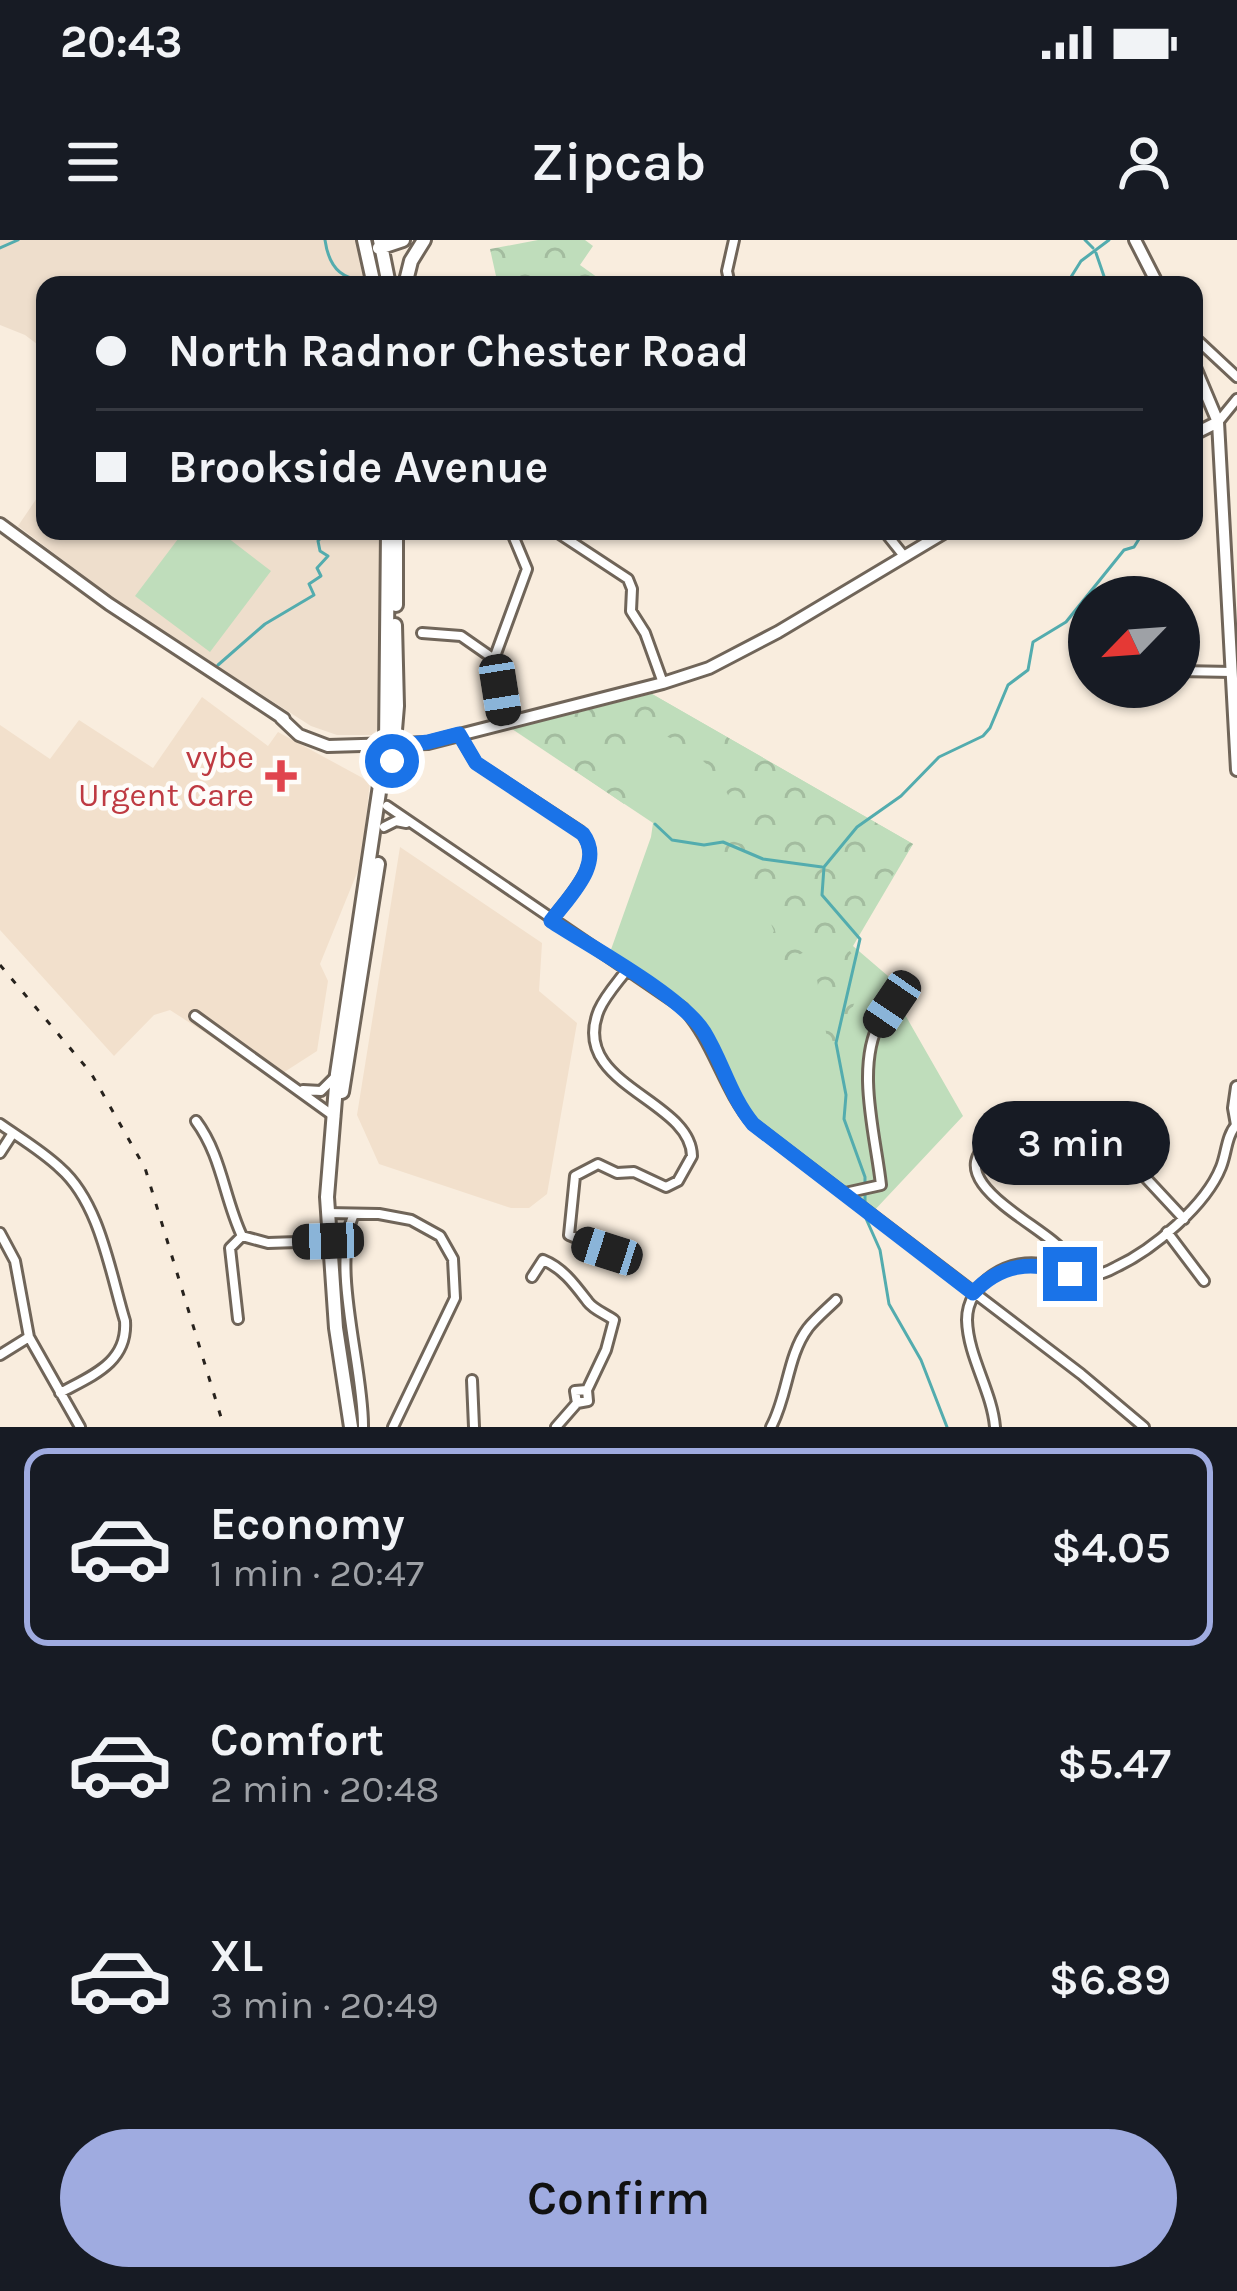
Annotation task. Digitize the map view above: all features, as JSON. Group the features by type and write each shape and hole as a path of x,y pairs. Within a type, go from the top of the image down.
{"highway":[{"path":"373,243 403,240"},
{"path":"407,276 424,240"},
{"path":"373,243 374,276"},
{"path":"373,243 386,276"},
{"path":"335,1117 346,1075 387,806 392,540"},
{"path":"350,1427 327,1213 337,1074 390,745"}],"main road":[{"path":"1135,240 1153,276"},
{"path":"1203,386 1218,422 1237,770"},
{"path":"1203,430 1218,422"},
{"path":"0,524 109,604 280,718 315,737 390,745 506,725 709,668 932,540"},
{"path":"1237,1087 1237,1125"}],"street":[{"path":"728,276 734,240"},
{"path":"1203,345 1237,377"},
{"path":"1218,422 1237,399"},
{"path":"506,725 494,659 527,568 515,540"},
{"path":"570,540 628,579 631,611 645,633 663,683"},
{"path":"891,540 905,557"},
{"path":"422,633 461,636 494,659"},
{"path":"1200,671 1234,671"},
{"path":"459,734 476,763 580,831 590,843 590,865 551,921"},
{"path":"387,806 683,1008 703,1030 737,1105 753,1124 1082,1374 1144,1427"},
{"path":"384,827 396,821 407,823"},
{"path":"607,1251 568,1235 575,1175 598,1164 617,1173 634,1172 666,1187 678,1181 692,1156 684,1127 626,1086 597,1043 599,1010 626,970"},
{"path":"843,1193 881,1185 869,1104 872,1049 878,1024 902,988"},
{"path":"195,1016 335,1117"},
{"path":"301,1090 321,1091 337,1074"},
{"path":"1070,1274 1068,1257 1058,1246 985,1190 977,1173 980,1154 992,1140 1029,1130 1050,1110 1057,1110 1144,1176 1184,1219"},
{"path":"196,1121 212,1145 228,1207 242,1236 268,1243 328,1241"},
{"path":"0,1124 61,1168 76,1185 105,1255 124,1321 125,1339 112,1362 60,1393"},
{"path":"995,1427 967,1319 973,1293 986,1279 1008,1268 1042,1263 1070,1274 1092,1276 1120,1266 1184,1219 1209,1190 1221,1168 1230,1132 1237,1125"},
{"path":"0,1153 14,1133"},
{"path":"1221,1168 1237,1162"},
{"path":"327,1213 379,1214 430,1228 445,1243 455,1265 455,1298 394,1427"},
{"path":"354,1214 347,1236 348,1299 363,1427"},
{"path":"1167,1232 1204,1281"},
{"path":"0,1233 15,1261 29,1337 80,1427"},
{"path":"238,1319 230,1248 242,1236"},
{"path":"532,1276 543,1260 550,1262 582,1290 594,1308 614,1320 587,1390 587,1402 577,1403 556,1427"},
{"path":"771,1427 800,1343 836,1300"},
{"path":"0,1355 29,1337"},
{"path":"472,1380 474,1427"}],"shaded area":[{"path":"0,240 358,240 367,276 36,276 36,343 0,325"},
{"path":"36,499 36,540 18,526"},
{"path":"36,540 382,540 377,730 372,735 337,735 311,726 129,610"},
{"path":"202,697 268,746 278,732 370,782 361,863 320,964 328,981 317,1051 275,1078 170,1010 154,1015 114,1056 0,930 0,725 50,759 79,720 153,768"},
{"path":"400,847 542,943 539,991 577,1023 547,1194 529,1208 511,1208 379,1164 357,1115"}],"green space":[{"path":"538,240 585,240 593,246 580,265 595,276 496,276 490,249"},
{"path":"177,540 231,540 271,571 210,652 135,596"},
{"path":"652,694 913,844 853,946 902,988 896,999 963,1116 871,1214 753,1124 737,1105 703,1030 683,1008 608,958 653,823 512,729"},
{"path":"652,694 913,844 847,946 865,976 852,1009 850,1037 829,1050 808,950 772,969 762,953 774,931 755,886 707,861 716,836 751,847 725,789 703,761 648,728 630,758 631,791 624,804 514,729"}],"waterway":[{"path":"0,248 18,240"},
{"path":"325,240 335,267 348,276"},
{"path":"1085,240 1093,248"},
{"path":"1072,276 1081,261 1109,240"},
{"path":"1096,253 1104,276"},
{"path":"218,665 265,624 314,595 309,584 321,576 317,568 328,556 320,551 319,540"},
{"path":"865,1204 865,1177 844,1119 846,1095 836,1043 860,939 822,895 824,867 857,827 901,796 939,757 983,736 1008,685 1028,670 1033,642 1066,622 1124,550 1138,540"},
{"path":"655,824 672,840 704,845 723,842 763,859 822,867"},
{"path":"864,1214 880,1250 889,1304 921,1360 947,1427"}],"railway":[{"path":"0,965 91,1073 145,1168 224,1427"}],"place":[{"name":"vybe Urgent Care","path":"281,776"}],"route":[{"path":"392,761 394,746 459,734 476,763 583,834 591,846 590,865 551,921 683,1008 703,1030 737,1105 753,1124 973,1293 986,1279 1008,1268 1042,1263 1070,1274"}]}
